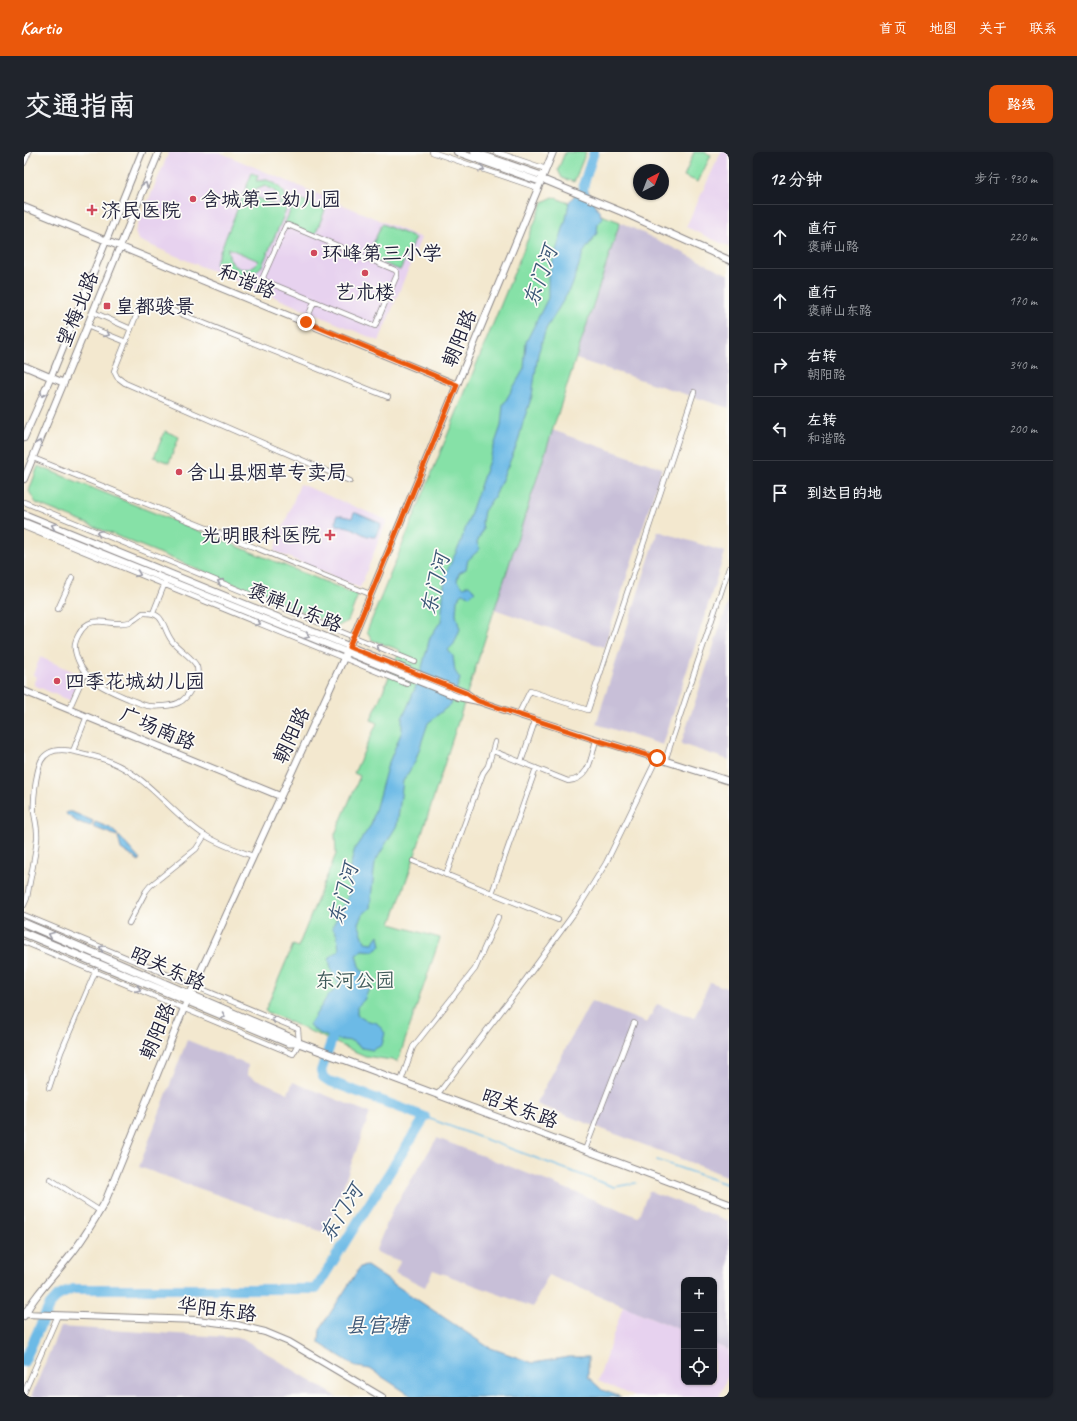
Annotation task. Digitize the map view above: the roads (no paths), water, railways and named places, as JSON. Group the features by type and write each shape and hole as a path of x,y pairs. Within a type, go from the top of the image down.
{"main road":[{"name":"望梅北路","path":"24,438 51,377 142,152"},
{"name":"望梅北路","path":"24,479 159,152"},
{"path":"457,152 542,179"},
{"path":"474,152 614,208 729,260"},
{"name":"朝阳路","path":"24,1314 70,1256 100,1212 105,1202 187,1001 353,636 553,152"},
{"name":"和谐路","path":"24,207 457,385"},
{"path":"24,366 64,383"},
{"name":"褒禅山东路","path":"24,514 169,573 346,652 420,675 460,694 535,721 729,781"},
{"name":"褒禅山东路","path":"24,522 166,582 346,652 418,682 460,694"},
{"name":"广场南路","path":"24,691 69,708 280,796"},
{"name":"昭关东路","path":"24,923 102,956 187,1001"},
{"name":"昭关东路","path":"24,933 187,1001 291,1038 299,1043 729,1204"},
{"name":"华阳东路","path":"24,1314 210,1322 237,1325 265,1332 289,1342 382,1397"}],"street":[{"path":"24,163 29,152"},
{"path":"432,152 538,188"},
{"path":"496,152 546,169"},
{"path":"288,225 397,272 375,326 314,302 265,281 264,279 286,226 288,225"},
{"path":"350,481 125,383 117,377 114,371 140,306 145,302 151,302 388,396"},
{"path":"306,322 314,302"},
{"path":"93,312 131,329"},
{"path":"87,326 126,342"},
{"path":"518,715 530,691 588,710 694,392"},
{"path":"33,458 370,594"},
{"path":"24,502 415,662"},
{"path":"24,528 166,582"},
{"path":"665,761 729,568"},
{"path":"153,613 169,573"},
{"path":"58,609 72,578"},
{"path":"143,613 153,613 162,619 172,641 197,666 198,674 196,681 185,699 171,705 148,706 105,689 92,680 82,670 77,658 74,643 82,628 90,622 100,621 110,624 131,622 143,613"},
{"path":"346,652 407,684"},
{"path":"69,708 85,673"},
{"path":"72,751 87,716"},
{"path":"521,762 535,721"},
{"path":"493,751 568,782 575,781 581,777 589,768 596,740"},
{"path":"446,875 483,774 488,766 495,742"},
{"path":"24,905 27,898 38,837 34,810 37,773 42,760 54,751 72,751 110,761 127,770 161,796 183,820 205,836 228,847 253,856"},
{"path":"437,1095 526,979 580,905 606,863 657,758"},
{"path":"492,893 536,768"},
{"path":"129,922 150,886 196,849 205,836"},
{"path":"413,862 558,920"},
{"path":"24,915 298,1029 299,1043 292,1054 187,1001 95,972 24,942"},
{"path":"402,1081 413,1047 475,969 498,917"},
{"path":"49,1088 62,1052 102,956"},
{"path":"585,1150 634,1023"},
{"path":"50,1179 100,1212"},
{"path":"24,1393 56,1315"}],"water":[{"path":"584,183 603,219 598,223 597,233 583,253 572,286 546,329 538,354 532,396 518,442 496,494 484,511 482,522 483,529 477,543 480,549 468,560 466,569 459,573 457,581 463,587 469,585 475,591 470,596 462,593 457,600 456,615 460,629 454,644 448,650 453,656 455,671 460,679 451,704 428,723 415,762 403,781 397,825 375,862 370,908 362,915 358,923 365,942 373,943 379,935 381,946 373,951 363,950 356,955 359,966 369,980 369,989 364,1000 357,1007 357,1015 365,1020 377,1023 385,1033 382,1045 373,1050 362,1048 352,1041 333,1039 317,1032 309,1025 327,997 339,986 331,970 329,958 339,950 337,935 332,927 347,900 351,883 349,871 355,848 371,825 387,767 402,731 402,718 419,679 430,637 441,621 445,575 460,544 501,426 503,405 524,369 526,342 548,298 548,277 566,219 569,202"},
{"path":"354,513 380,523 381,525 375,537 337,525 337,515 352,518"},
{"path":"67,812 72,812 93,821 91,826 77,822 66,814"},
{"path":"95,822 110,828 118,835 117,836 93,827"},
{"path":"119,836 140,860 139,861 121,849"},
{"name":"县官塘","path":"367,1266 488,1347 533,1363 569,1357 588,1357 588,1377 602,1390 621,1397 413,1397 370,1369 357,1367 319,1343 320,1329 360,1267"}],"waterway":[{"name":"东门河","path":"582,197 584,183 594,152"},
{"name":"东门河","path":"24,1362 49,1306 58,1296 73,1289 316,1289 425,1117 329,1081 323,1077 321,1071 337,1025"},
{"path":"425,1117 614,1187 636,1183"},
{"path":"657,1160 729,1185"}],"place":[{"name":"含城第三幼儿园","path":"193,199"},
{"name":"济民医院","path":"92,210"},
{"name":"环峰第三小学","path":"314,253"},
{"name":"艺术楼","path":"365,273"},
{"name":"皇都骏景","path":"107,306"},
{"name":"含山县烟草专卖局","path":"179,472"},
{"name":"光明眼科医院","path":"330,535"},
{"name":"四季花城幼儿园","path":"57,681"}],"park label":[{"name":"东河公园","path":"355,980"}]}
